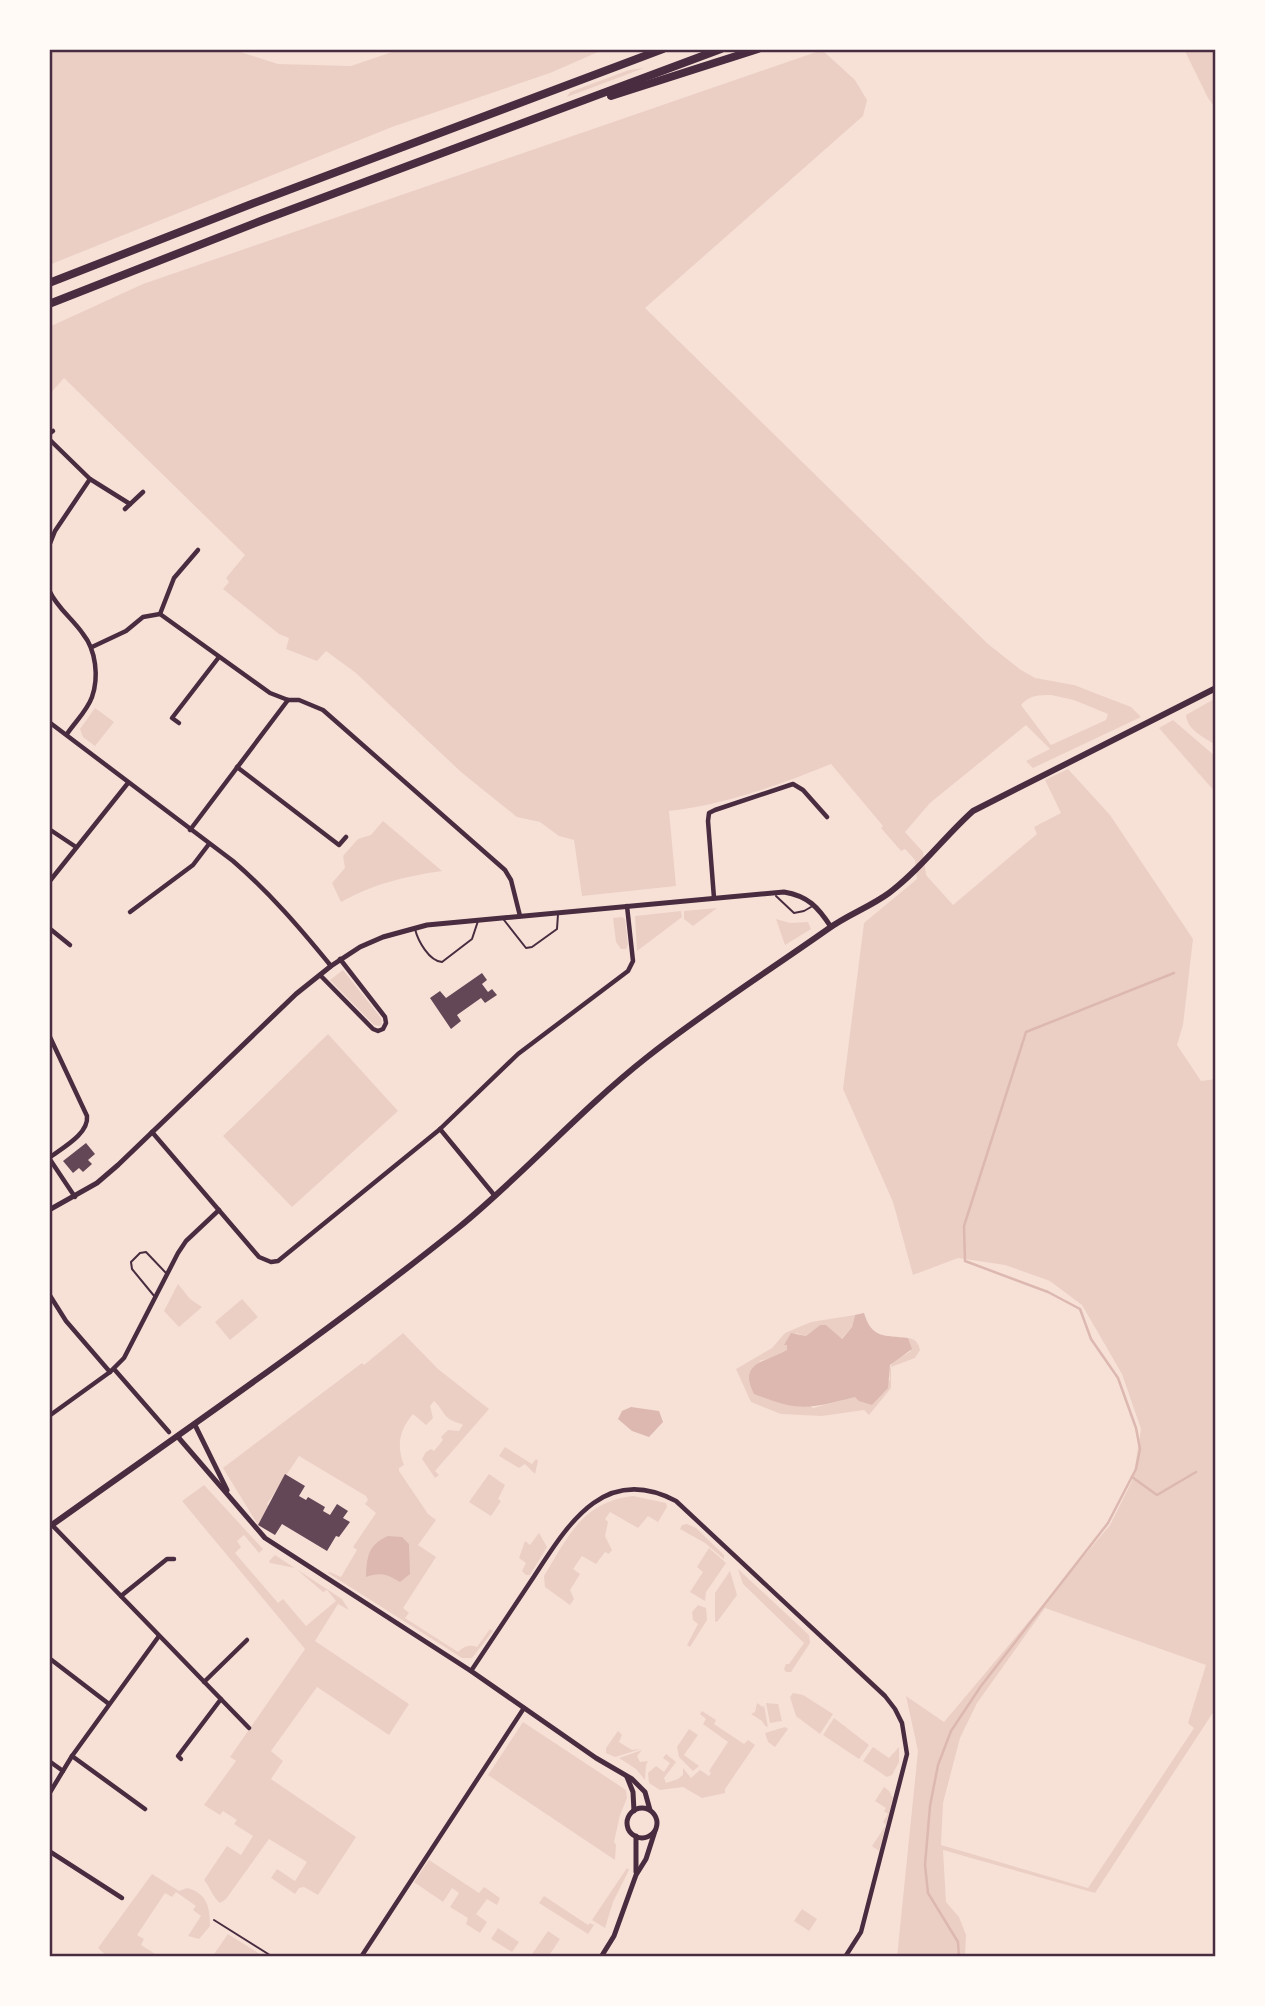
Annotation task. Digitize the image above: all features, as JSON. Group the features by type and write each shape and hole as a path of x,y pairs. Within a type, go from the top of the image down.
{"highway":[{"path":"595,75 652,49"},
{"path":"49,282 663,49"},
{"path":"49,304 721,49"},
{"path":"547,114 758,49"}],"main road":[{"path":"51,1524 178,1437 326,1330 495,1196 620,1079 716,1006 831,927 896,887 923,864 963,820 986,803 1216,688"}],"street":[{"path":"50,435 90,479 127,507 143,492"},
{"path":"49,546 55,531 90,479"},
{"path":"160,614 169,586 198,550"},
{"path":"185,551 191,556"},
{"path":"49,590 60,609 83,633 92,647 95,666 92,697 67,734"},
{"path":"92,647 126,631 143,617 160,614 270,693 288,700 299,700 323,710 496,862 511,880 520,916"},
{"path":"179,723 172,718 219,657"},
{"path":"190,830 288,700"},
{"path":"49,722 262,886 331,966"},
{"path":"237,767 340,845 346,837"},
{"path":"49,882 128,783"},
{"path":"714,898 709,813 798,785 827,817"},
{"path":"49,829 76,848"},
{"path":"130,912 193,865 209,844"},
{"path":"49,1210 75,1197 108,1174 296,994 340,960 383,937 415,928 478,920 773,892 796,894 815,905 831,927"},
{"path":"152,1132 264,1261 278,1261 440,1129 518,1054 628,971 633,961 627,906"},
{"path":"49,928 70,945"},
{"path":"320,975 373,1029 383,1029 385,1017 340,960"},
{"path":"49,1035 87,1116 88,1124 83,1131 49,1158 75,1197"},
{"path":"62,1086 71,1082"},
{"path":"440,1129 495,1196"},
{"path":"49,1416 112,1370 129,1351 167,1273 186,1241 219,1210"},
{"path":"49,1294 66,1321 169,1432"},
{"path":"195,1425 232,1499"},
{"path":"178,1437 265,1538 471,1671 643,1788 650,1810 656,1817 655,1831 614,1936 601,1957"},
{"path":"471,1671 566,1528 587,1506 610,1493 635,1489 663,1494 676,1501 885,1696 902,1723 906,1738 904,1770 861,1932 845,1957"},
{"path":"51,1524 249,1728"},
{"path":"121,1597 167,1559 173,1559"},
{"path":"49,1794 72,1756 159,1636"},
{"path":"204,1682 247,1640"},
{"path":"49,1658 109,1704"},
{"path":"181,1759 178,1756 221,1699"},
{"path":"361,1957 525,1707"},
{"path":"72,1756 145,1809"},
{"path":"49,1761 63,1771"},
{"path":"627,1777 633,1792 634,1811 628,1824 636,1836 636,1875"},
{"path":"634,1811 642,1808 650,1810"},
{"path":"636,1836 644,1837 655,1831"},
{"path":"49,1851 122,1898"}],"lane":[{"path":"773,892 794,912 804,911 815,905"},
{"path":"502,918 526,948 532,947 557,929 558,913"},
{"path":"415,928 418,938 433,960 442,962 472,939 478,920"},
{"path":"156,1297 132,1269 131,1262 140,1253 146,1252 167,1273"},
{"path":"214,1920 273,1957"}],"shaded area":[{"path":"49,49 231,49 278,64 351,66 401,49 605,49 550,73 392,127 49,265"},
{"path":"1184,49 1216,49 1216,109 1208,98"},
{"path":"822,50 855,80 867,100 863,116 645,308 988,644 1035,678 1074,685 1131,707 1141,717 1033,768 1026,761 1050,749 1026,725 930,803 905,832 923,852 926,875 953,905 1037,834 1034,827 1061,813 1045,780 1068,769 1110,815 1193,939 1183,1025 1177,1045 1201,1081 1216,1079 1216,1708 1095,1893 943,1850 946,1902 959,1917 966,1935 965,1957 897,1957 918,1751 906,1696 944,1722 1110,1525 1133,1479 1141,1429 1122,1374 1082,1305 1050,1281 1005,1265 958,1258 913,1275 893,1202 843,1089 864,923 917,879 915,860 905,849 901,851 831,764 772,787 731,799 669,811 676,886 582,896 574,840 559,836 540,822 517,817 461,772 356,673 326,651 317,661 286,649 289,638 279,634 223,589 229,582 226,578 245,555 64,378 49,395 49,327 143,284","holes":["1051,695 1074,700 1108,714 1106,720 1051,745 1021,705 1031,697","1045,1608 1206,1665 1188,1723 1194,1728 1088,1888 941,1845 943,1803 960,1738 977,1703"]},
{"path":"644,68 567,97 570,92 629,70"},
{"path":"1216,698 1216,745 1193,729 1186,715"},
{"path":"95,708 114,722 95,746 83,737 80,729"},
{"path":"1173,720 1216,757 1216,793 1159,728"},
{"path":"383,821 442,871 390,882 341,902 332,883 345,868 343,856 358,839 371,835"},
{"path":"717,908 693,926 684,919 684,911"},
{"path":"681,911 682,917 637,951 635,916"},
{"path":"613,918 625,919 628,945 626,949 621,949 616,942"},
{"path":"776,919 790,923 808,922 811,929 785,945"},
{"path":"343,970 381,1018 380,1026 374,1025 330,980"},
{"path":"328,1034 398,1111 292,1207 223,1136"},
{"path":"178,1284 190,1299 202,1307 179,1327 164,1311"},
{"path":"242,1299 258,1317 230,1340 215,1322"},
{"path":"864,1313 875,1332 908,1338 912,1349 890,1365 888,1388 872,1405 855,1397 804,1407 783,1404 754,1394 749,1375 752,1369 764,1360 787,1350 787,1345 784,1345 791,1333 806,1336 820,1325 826,1325 842,1339 852,1327 855,1315"},
{"path":"855,1315 852,1327 841,1339 826,1325 820,1325 806,1336 796,1333 787,1345 788,1350 776,1357 759,1361 813,1408 855,1397 890,1380 891,1367 891,1388 869,1415 864,1410 822,1416 781,1414 751,1402 736,1369 772,1348 785,1333 811,1322"},
{"path":"403,1333 438,1369 489,1409 435,1471 439,1475 435,1478 422,1459 426,1452 431,1449 434,1451 448,1430 459,1431 463,1425 447,1417 434,1401 430,1406 433,1418 426,1425 413,1414 402,1431 400,1444 404,1465 399,1471 428,1514 436,1520 418,1545 436,1557 403,1608 409,1613 405,1618 458,1652 466,1646 477,1647 490,1629 493,1631 472,1658 462,1658 328,1573 341,1577 357,1550 353,1547 376,1513 365,1504 368,1500 366,1496 299,1456 267,1504 269,1506 258,1525 223,1468 362,1363 364,1365"},
{"path":"908,1338 915,1340 920,1350 915,1358 891,1367 897,1359 911,1351"},
{"path":"631,1407 659,1411 663,1422 649,1437 632,1431 618,1419 622,1411"},
{"path":"505,1447 532,1464 536,1459 538,1461 535,1474 525,1464 519,1468 499,1456"},
{"path":"489,1474 505,1485 498,1499 501,1501 491,1516 469,1502"},
{"path":"204,1485 263,1549 259,1553 244,1535 237,1541 241,1547 235,1553 278,1603 283,1599 306,1626 336,1601 327,1590 323,1592 296,1569 342,1599 349,1610 338,1604 315,1641 409,1704 389,1735 317,1687 271,1751 283,1761 271,1779 356,1837 318,1895 304,1887 299,1888 295,1894 271,1878 277,1869 295,1881 307,1862 269,1839 226,1899 220,1903 204,1880 227,1846 241,1855 253,1836 234,1824 237,1820 223,1811 220,1815 204,1805 236,1761 230,1757 305,1649 182,1501"},
{"path":"633,1496 666,1503 667,1507 658,1522 648,1516 638,1528 610,1512 605,1519 608,1522 605,1536 612,1550 609,1554 605,1552 596,1564 582,1556 573,1569 580,1574 570,1590 574,1599 570,1605 545,1587 544,1576 578,1524 601,1506"},
{"path":"687,1524 696,1528 724,1555 724,1559 705,1543 680,1529"},
{"path":"539,1533 547,1547 530,1575 526,1575 522,1571 526,1563 519,1558 525,1541 530,1545"},
{"path":"388,1536 402,1537 409,1544 410,1574 400,1582 383,1575 366,1577 370,1552 376,1543"},
{"path":"709,1548 726,1563 706,1592 705,1601 690,1592 703,1572 697,1567"},
{"path":"275,1555 295,1568 270,1563 269,1561"},
{"path":"738,1569 809,1635 810,1643 791,1672 784,1669 786,1664 789,1664 804,1643 743,1584"},
{"path":"730,1571 737,1595 717,1622 715,1593"},
{"path":"698,1605 706,1608 707,1620 690,1647 687,1645 698,1624 693,1620 692,1612"},
{"path":"793,1693 803,1695 833,1714 820,1734 796,1716 790,1697"},
{"path":"757,1703 763,1707 764,1705 768,1727 751,1714 755,1712"},
{"path":"766,1703 778,1704 782,1721 770,1723"},
{"path":"702,1711 716,1720 714,1724 744,1744 748,1740 755,1745 725,1789 725,1793 702,1798 683,1787 660,1790 649,1783 648,1773 656,1766 664,1772 670,1763 663,1758 666,1754 676,1762 664,1778 666,1783 683,1775 683,1768 691,1778 700,1770 709,1776 709,1771 728,1742 703,1724 706,1719 700,1714"},
{"path":"834,1718 869,1745 859,1759 823,1735"},
{"path":"523,1722 626,1790 627,1798 614,1842 615,1860 488,1775"},
{"path":"785,1727 788,1729 775,1747 768,1742 765,1733"},
{"path":"689,1729 698,1735 684,1755 699,1766 693,1771 679,1757 677,1747"},
{"path":"618,1731 622,1735 619,1742 632,1750 641,1749 615,1757 606,1753 606,1748"},
{"path":"873,1747 889,1758 899,1747 899,1762 892,1775 887,1777 863,1761"},
{"path":"642,1750 637,1756 640,1762 648,1761 645,1780 636,1769 619,1758"},
{"path":"884,1787 893,1798 886,1825 883,1822 888,1814 884,1811 886,1808 875,1801"},
{"path":"886,1825 879,1851 872,1846"},
{"path":"429,1860 479,1893 484,1887 500,1898 497,1905 487,1899 476,1914 487,1922 480,1933 466,1924 468,1918 450,1907 459,1893 452,1888 443,1902 414,1882"},
{"path":"627,1868 629,1870 613,1902 605,1928 592,1920"},
{"path":"152,1874 179,1891 187,1888 199,1893 208,1907 210,1926 199,1939 188,1936 201,1916 193,1910 196,1906 176,1892 172,1897 165,1893 137,1935 144,1939 141,1945 160,1957 108,1957 98,1948"},
{"path":"544,1896 588,1925 594,1925 588,1934 539,1903"},
{"path":"802,1909 817,1919 809,1931 794,1921"},
{"path":"498,1928 519,1942 512,1952 491,1939"},
{"path":"548,1931 560,1939 548,1957 530,1957"},
{"path":"228,1934 265,1957 212,1957"}],"building":[{"path":"482,973 487,980 482,984 488,992 492,989 497,995 485,1003 481,998 457,1015 461,1021 451,1029 430,998 440,991 446,998"},
{"path":"86,1143 95,1154 88,1160 92,1164 83,1172 79,1168 73,1173 63,1161"},
{"path":"285,1474 305,1486 299,1496 306,1500 308,1497 325,1507 323,1511 330,1515 337,1504 348,1511 343,1518 350,1522 339,1537 336,1536 327,1551 282,1524 275,1535 258,1525"}],"waterway":[{"path":"959,1957 958,1942 928,1893 925,1865 930,1806 938,1765 951,1731 981,1686 1108,1523 1136,1469 1140,1449 1136,1428 1118,1378 1091,1339 1080,1309 1048,1292 965,1261 964,1226 1026,1032 1174,973"},
{"path":"1132,1477 1157,1495 1196,1472"}]}
